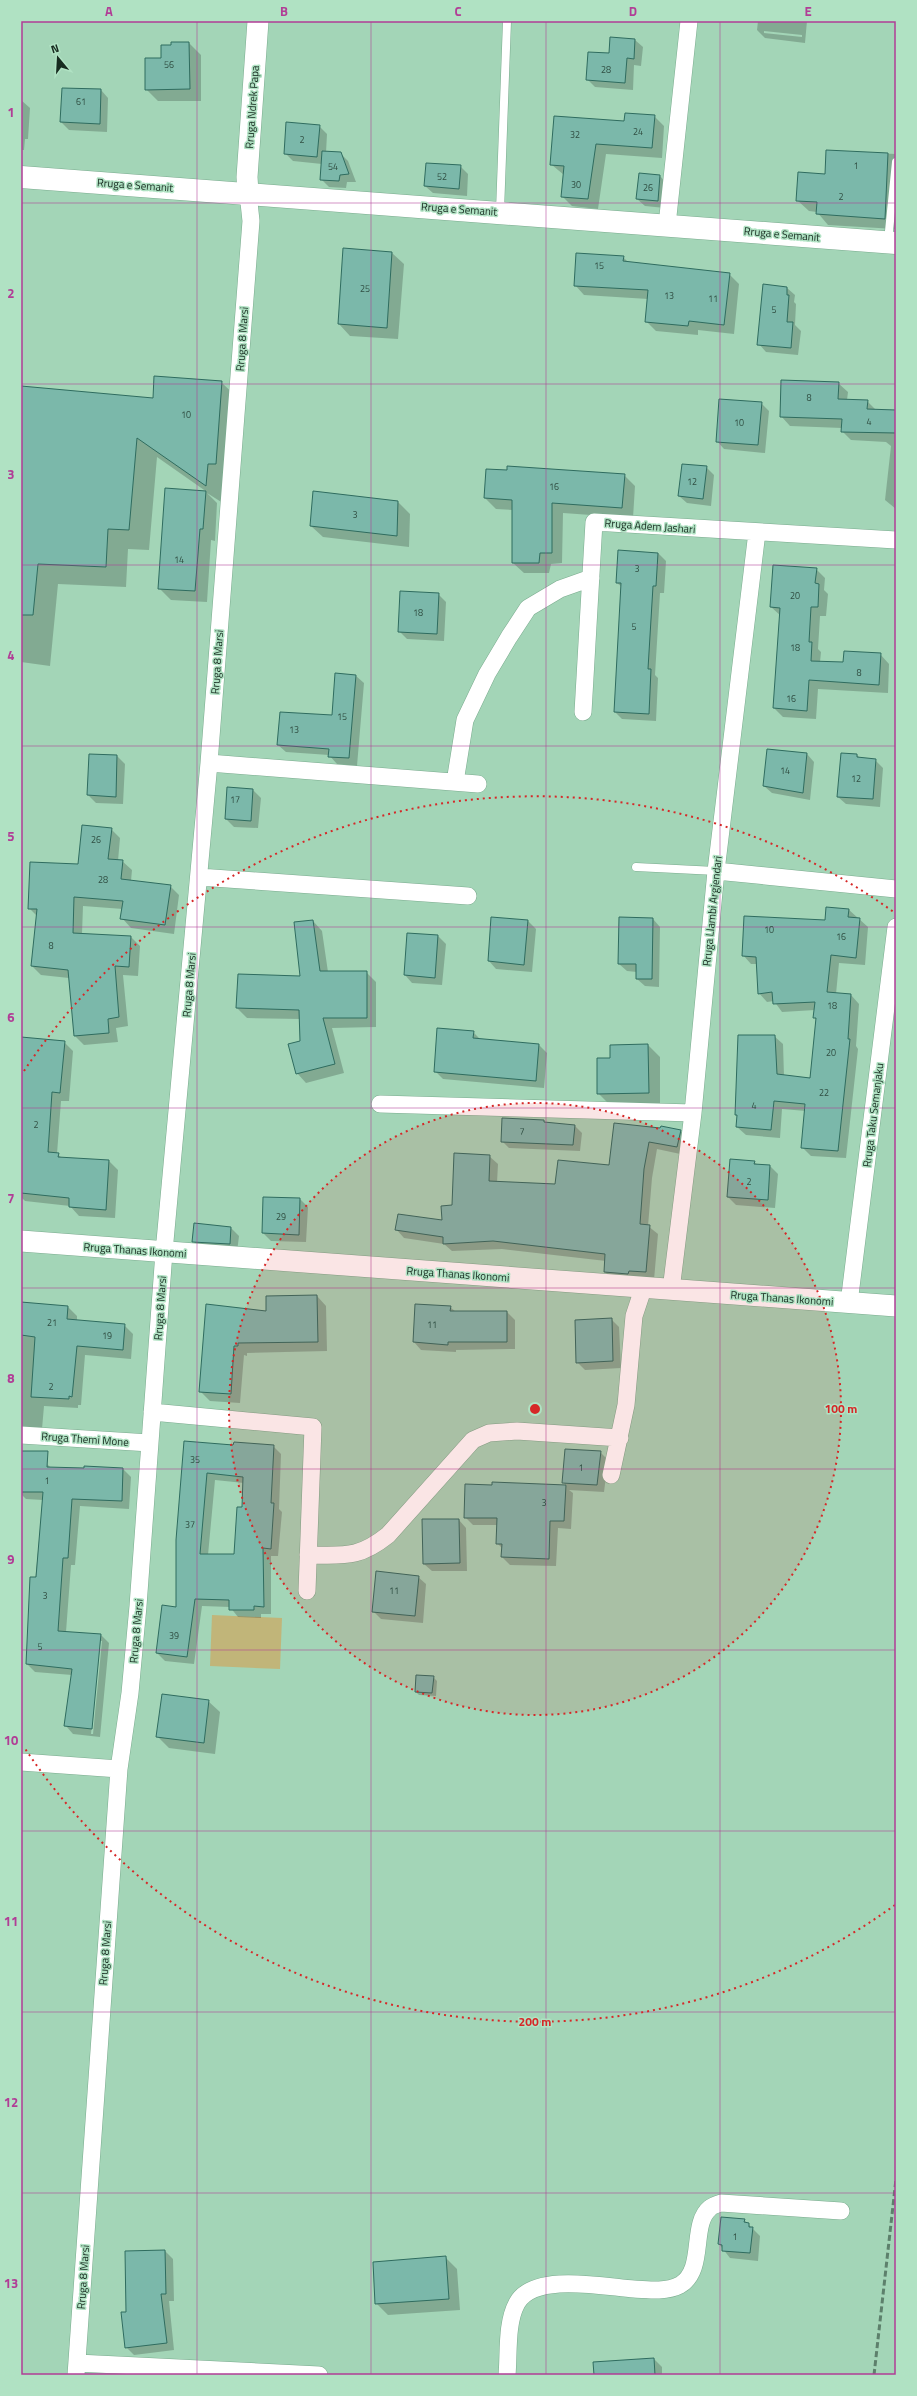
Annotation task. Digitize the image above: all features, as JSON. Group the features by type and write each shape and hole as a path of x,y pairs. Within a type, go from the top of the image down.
{"main road":[{"name":"Rruga e Semanit","path":"21,177 500,212 892,243"}],"street":[{"name":"Rruga Ndrek Papa","path":"248,193 247,177 258,21"},
{"path":"667,225 689,21"},
{"name":"Rruga 8 Marsi","path":"76,2369 119,1769 130,1693 138,1606 164,1252 209,763 251,221 248,193"},
{"name":"Rruga Adem Jashari","path":"583,712 594,522 896,540"},
{"name":"Rruga Llambi Argjendari","path":"671,1290 693,1113 716,871 757,532"},
{"path":"455,782 465,720 487,674 508,637 528,608 560,589 591,578"},
{"path":"209,763 478,784"},
{"path":"716,871 896,889"},
{"path":"199,877 468,896"},
{"name":"Rruga Taku Semanjaku","path":"849,1303 896,927"},
{"path":"380,1104 693,1113"},
{"name":"Rruga Thanas Ikonomi","path":"21,1241 896,1306"},
{"path":"611,1475 626,1405 634,1316 643,1288"},
{"path":"152,1412 313,1427 306,1591"},
{"path":"308,1555 351,1555 371,1548 388,1535 472,1440 489,1433 517,1431 620,1438"},
{"name":"Rruga Themi Mone","path":"21,1435 150,1443"},
{"path":"21,1762 119,1769"},
{"path":"507,2375 511,2324 516,2304 525,2292 541,2286 564,2284 653,2290 680,2285 690,2274 696,2256 703,2219 710,2208 721,2203 841,2211"},
{"path":"76,2369 319,2375"}],"lane":[{"path":"500,212 507,21"},
{"path":"892,243 896,162"},
{"path":"636,867 716,871"}],"shaded area":[{"path":"212,1615 282,1618 280,1669 210,1666"}],"building":[{"path":"610,37 635,39 634,59 627,58 625,83 586,80 588,52 609,53"},
{"path":"171,42 189,42 190,89 145,90 145,58 161,58 161,45 171,45"},
{"path":"62,88 101,89 100,124 60,122"},
{"path":"625,113 655,115 652,148 596,144 588,199 561,197 564,166 550,165 554,116 624,121"},
{"path":"286,122 320,125 317,157 284,154"},
{"path":"826,150 888,153 885,219 816,214 817,202 796,201 798,172 825,174"},
{"path":"322,151 341,152 349,174 340,175 339,181 320,180"},
{"path":"426,163 461,165 459,189 424,186"},
{"path":"639,173 660,175 658,201 636,199"},
{"path":"343,248 392,252 387,328 338,324"},
{"path":"576,253 624,256 623,261 730,273 724,325 689,321 688,326 645,322 648,290 574,286"},
{"path":"763,284 787,287 787,295 789,295 787,322 793,322 791,348 757,345"},
{"path":"154,376 222,381 216,464 208,464 206,486 137,438 129,530 108,529 106,567 38,564 33,615 21,615 21,386 153,398"},
{"path":"781,380 839,382 838,399 868,400 867,409 896,410 896,433 841,432 842,419 780,417"},
{"path":"719,399 762,402 758,445 716,442"},
{"path":"682,464 707,466 703,499 678,496"},
{"path":"507,466 625,474 622,508 552,503 552,553 540,553 539,563 512,563 512,500 484,498 486,469 507,470"},
{"path":"165,488 206,491 203,529 200,529 195,591 158,589"},
{"path":"313,491 398,501 397,536 310,526"},
{"path":"618,550 658,553 656,586 653,586 648,669 651,669 649,714 614,712 621,583 616,583"},
{"path":"773,565 817,568 815,583 819,584 818,607 811,607 809,642 812,642 811,661 843,662 844,651 881,653 879,685 809,680 807,711 773,708 780,608 770,607"},
{"path":"400,591 439,593 437,634 398,632"},
{"path":"335,673 356,675 349,758 328,757 329,749 277,745 280,712 332,715"},
{"path":"767,749 807,753 803,793 763,786"},
{"path":"841,753 857,754 857,757 876,759 873,799 837,797"},
{"path":"89,754 117,755 116,797 87,795"},
{"path":"227,787 253,789 251,821 225,819"},
{"path":"82,825 112,828 108,859 123,860 121,879 171,885 165,925 120,919 123,901 74,897 73,933 131,936 129,967 115,966 119,1017 108,1019 109,1033 74,1036 68,970 31,966 37,909 28,909 30,862 78,864"},
{"path":"826,907 849,909 848,917 860,918 856,958 831,955 827,992 851,994 848,1039 850,1039 838,1151 801,1148 805,1104 774,1101 771,1130 736,1127 737,1115 735,1115 738,1035 775,1035 777,1074 810,1078 816,1018 813,1018 815,1002 773,1004 772,992 758,994 756,957 742,956 744,916 825,920"},
{"path":"491,917 528,920 524,965 488,961"},
{"path":"619,917 653,918 652,979 636,979 636,964 618,964"},
{"path":"313,920 320,971 367,971 367,1018 323,1018 335,1064 296,1074 288,1044 300,1041 299,1010 236,1008 238,974 300,976 294,922"},
{"path":"407,933 438,935 435,978 404,975"},
{"path":"437,1028 474,1031 473,1038 539,1044 536,1081 434,1072"},
{"path":"21,1037 65,1041 60,1093 52,1092 48,1152 59,1153 58,1157 109,1160 106,1210 69,1207 69,1198 21,1193"},
{"path":"648,1044 649,1093 597,1094 597,1058 610,1058 610,1045"},
{"path":"502,1118 544,1120 544,1122 575,1125 573,1145 501,1142"},
{"path":"614,1123 660,1128 661,1126 681,1130 677,1147 649,1142 644,1169 640,1224 650,1225 646,1272 629,1271 628,1274 604,1272 605,1254 493,1241 443,1244 443,1237 395,1230 398,1214 442,1220 441,1206 452,1205 454,1153 490,1155 489,1181 555,1184 558,1160 609,1165"},
{"path":"730,1159 755,1161 754,1164 770,1165 768,1200 727,1197"},
{"path":"263,1197 300,1198 299,1235 262,1233"},
{"path":"194,1223 231,1227 230,1244 192,1242"},
{"path":"317,1295 318,1342 238,1343 238,1346 234,1346 231,1394 199,1392 206,1304 266,1311 266,1296"},
{"path":"21,1302 68,1306 67,1319 125,1324 123,1350 77,1346 72,1397 69,1396 69,1399 31,1397 35,1337 21,1335"},
{"path":"415,1304 451,1306 450,1311 507,1311 507,1342 448,1342 448,1345 413,1342"},
{"path":"612,1318 613,1361 576,1363 575,1320"},
{"path":"184,1441 233,1445 234,1442 274,1445 271,1503 274,1503 271,1549 263,1548 264,1607 254,1606 254,1610 229,1610 229,1600 195,1599 187,1657 156,1653 162,1605 176,1607 176,1540","holes":["207,1473 243,1477 242,1507 237,1507 234,1554 200,1554"]},
{"path":"565,1449 601,1451 597,1485 562,1483"},
{"path":"21,1451 48,1451 47,1467 84,1468 84,1466 123,1468 122,1501 72,1499 68,1558 63,1558 58,1631 101,1634 92,1729 64,1726 72,1669 26,1664 30,1577 36,1577 43,1492 21,1492"},
{"path":"492,1482 566,1485 564,1521 550,1521 549,1559 501,1557 502,1544 496,1544 497,1518 464,1518 465,1484 492,1485"},
{"path":"422,1519 459,1519 460,1563 423,1564"},
{"path":"376,1571 419,1576 415,1616 372,1612"},
{"path":"416,1675 434,1676 432,1693 415,1692"},
{"path":"162,1694 209,1700 204,1743 156,1737"},
{"path":"721,2217 745,2219 744,2222 749,2223 749,2227 753,2227 750,2253 722,2251 722,2245 718,2244"},
{"path":"165,2250 166,2294 161,2294 167,2343 125,2348 121,2312 126,2312 125,2251"},
{"path":"446,2256 449,2299 375,2304 373,2262"},
{"path":"654,2358 655,2375 594,2375 593,2362"}],"railway":[{"path":"874,2375 896,2179"}]}
